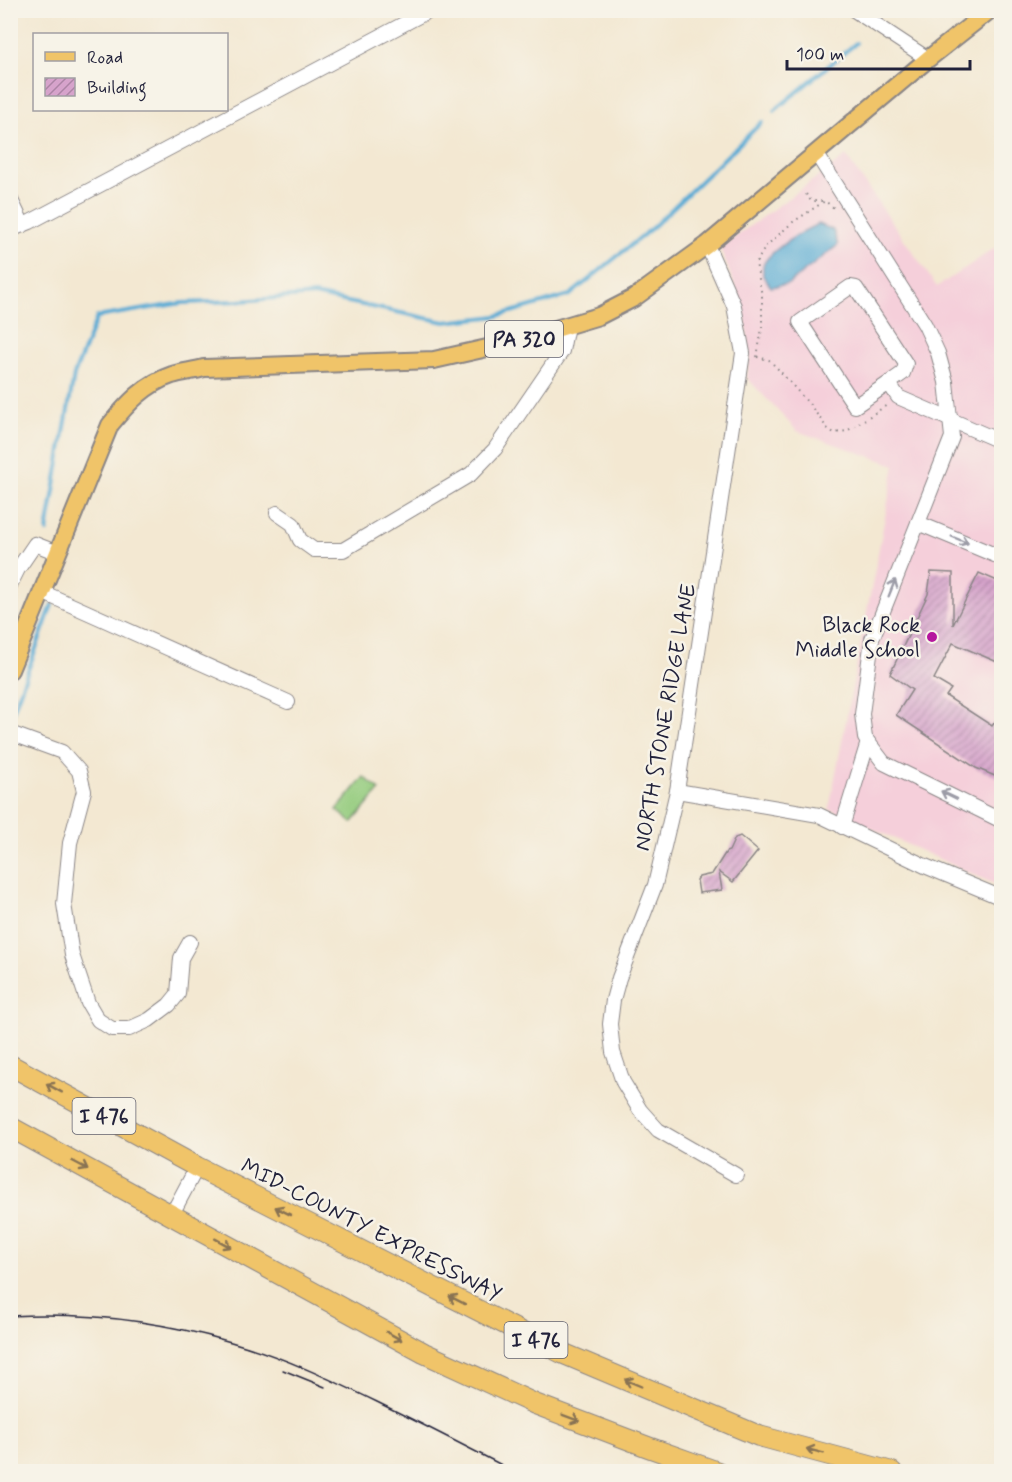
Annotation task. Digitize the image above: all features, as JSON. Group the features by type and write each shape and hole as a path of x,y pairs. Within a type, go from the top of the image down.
{"highway":[{"name":"MID-COUNTY EXPRESSWAY","path":"10,1065 197,1167 562,1353 759,1436 892,1472"},
{"name":"I 476","path":"10,1127 424,1353 535,1404 718,1472"}],"main road":[{"name":"PA 320","path":"10,670 110,425 126,404 145,389 171,376 204,368 434,360 505,344 599,316 634,298 706,245 990,10"}],"street":[{"path":"10,198 17,228 430,10"},
{"path":"854,10 928,59"},
{"path":"816,153 925,325 938,353 946,382 952,437 872,639 862,714 865,738 884,763 1002,821"},
{"name":"NORTH STONE RIDGE LANE","path":"706,245 734,306 743,353 677,791 655,885 618,978 610,1024 613,1052 623,1082 640,1110 658,1130 735,1175"},
{"path":"850,287 856,288 906,364 903,373 889,383 855,406 800,322 850,287"},
{"path":"277,513 293,524 300,540 314,550 343,550 471,474 495,449 562,351 567,326"},
{"path":"889,383 898,397 1002,442"},
{"path":"918,523 1002,558"},
{"path":"10,585 35,544 58,553"},
{"path":"42,592 288,702"},
{"path":"11,733 62,752 79,771 84,790 70,843 64,904 72,955 88,1003 98,1020 112,1029 129,1029 149,1020 169,1005 178,994 182,958 190,942"},
{"path":"843,827 868,742"},
{"path":"677,791 819,816 925,866 1002,898"},
{"path":"172,1215 197,1167"}],"path":[{"path":"806,194 811,201 825,201"},
{"path":"742,356 769,360 810,405 827,428 834,433 847,431 898,397"}],"shaded area":[{"name":"Black Rock Middle School","path":"846,156 937,287 1001,244 1001,887 829,809 895,465 797,431 747,378 750,355 744,309 720,248"}],"green space":[{"path":"364,777 380,790 352,823 337,810"}],"water":[{"path":"819,224 833,230 838,245 788,284 771,287 763,276 763,266 766,260 787,242"}],"building":[{"name":"Black Rock Middle School","path":"931,572 953,573 953,625 979,573 1002,583 1002,664 953,643 934,679 951,689 946,696 992,726 1002,712 1002,779 976,768 896,715 912,690 890,674 928,594"},
{"path":"740,836 758,851 733,882 719,872 722,890 699,893 697,880 699,877 712,874 726,852 729,851 735,838"}],"waterway":[{"path":"774,111 856,43"},
{"path":"47,531 74,375 97,317 182,303 314,295 445,322 497,316 570,295 653,227 762,122"},
{"path":"10,719 52,605"}],"tram line":[{"path":"10,1316 66,1315 149,1323 250,1348 287,1361 341,1385 515,1472"},
{"path":"283,1370 325,1387"}],"place":[{"name":"Black Rock Middle School","path":"932,637"}]}
